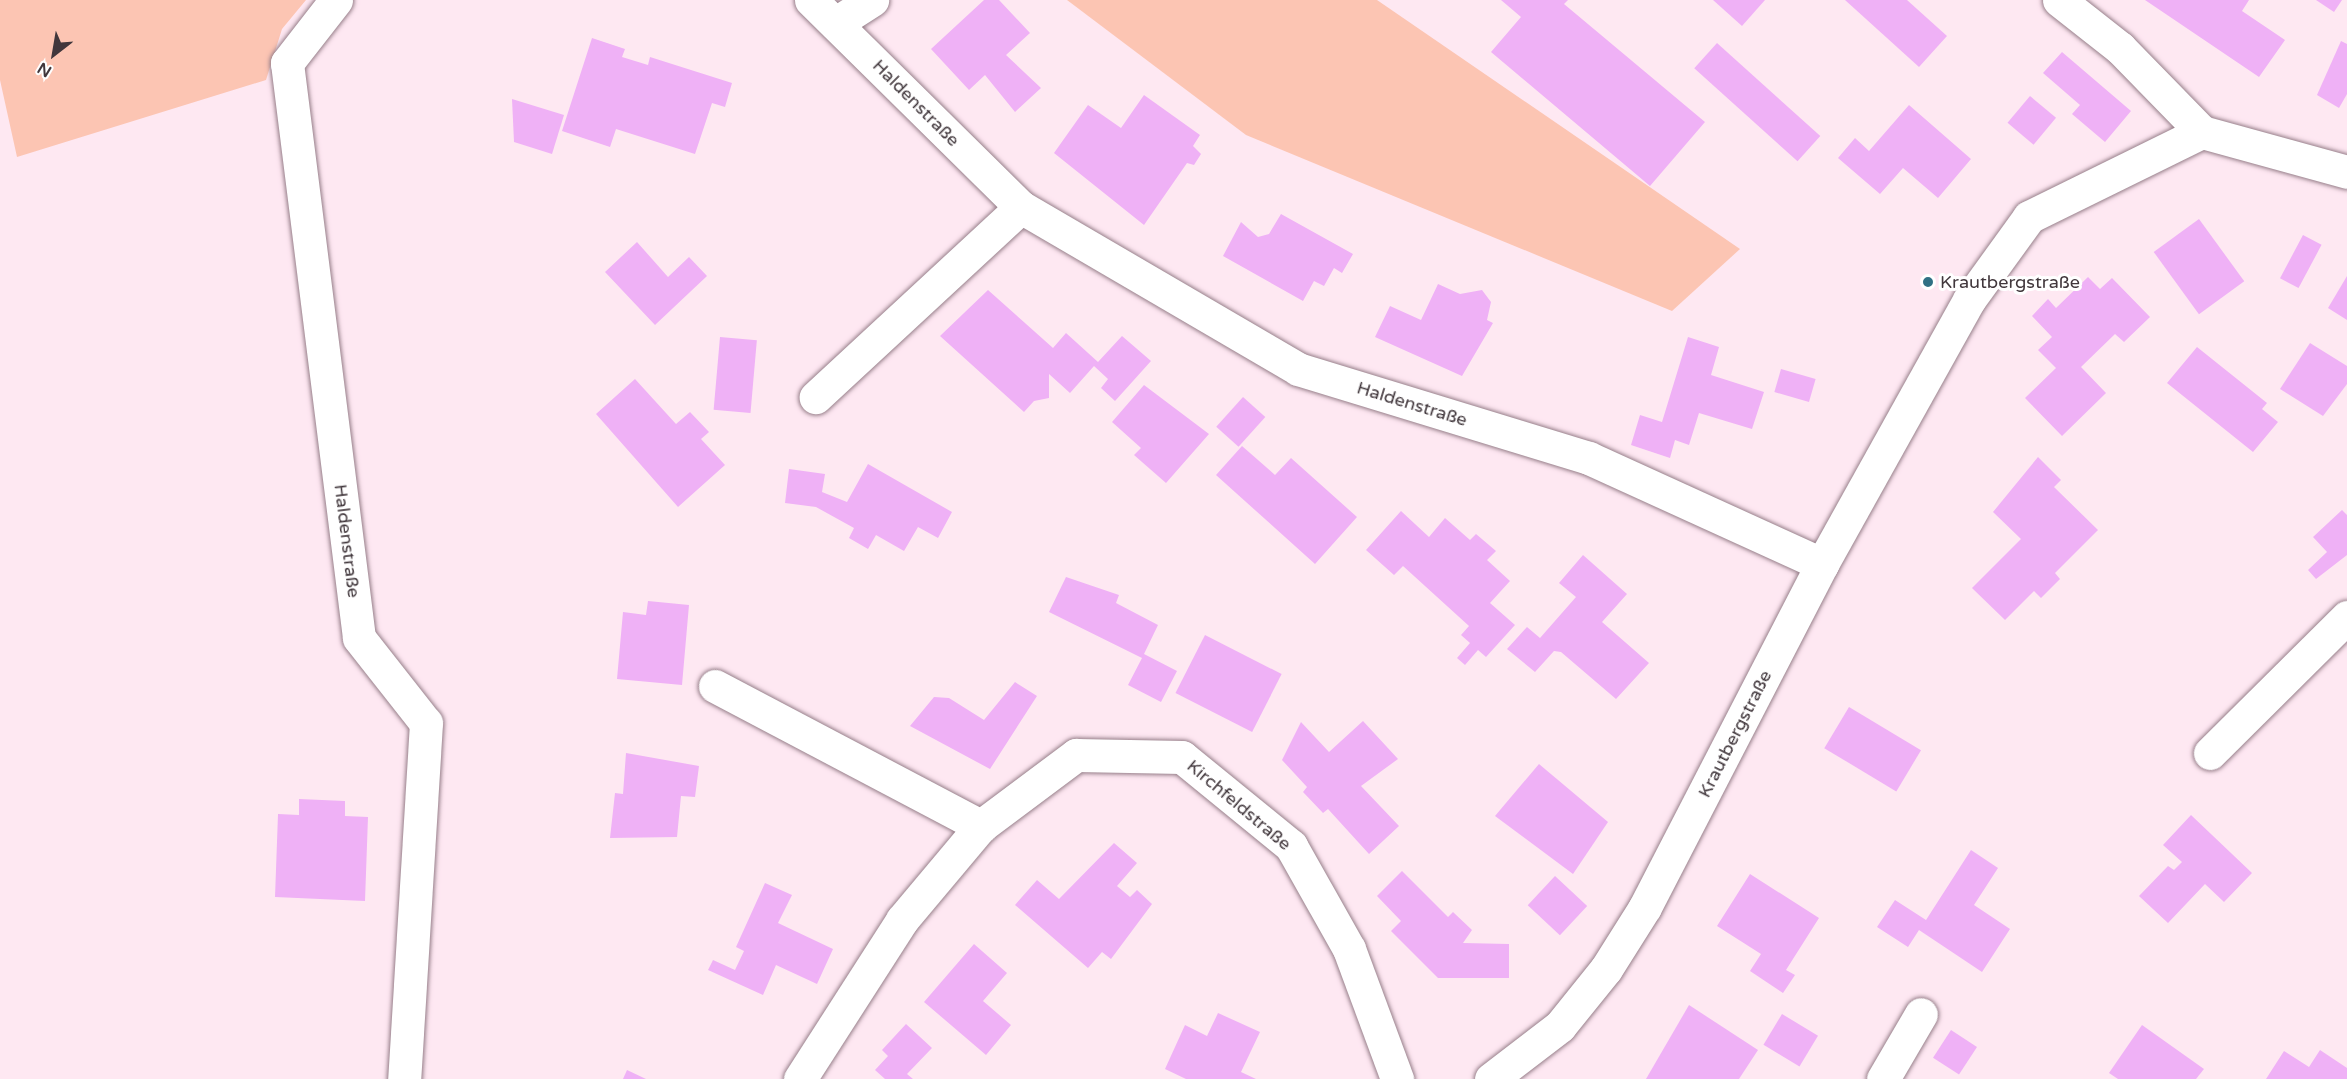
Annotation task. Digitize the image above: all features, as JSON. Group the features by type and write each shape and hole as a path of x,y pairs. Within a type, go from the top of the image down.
{"street":[{"name":"Haldenstraße","path":"336,0 287,63 359,638 426,723 404,1079"},
{"name":"Haldenstraße","path":"812,0 1021,207 1298,369 1589,458 1822,564"},
{"path":"836,23 872,0"},
{"path":"2059,0 2120,48 2202,132 2347,172"},
{"name":"Krautbergstraße","path":"1491,1079 1560,1026 1606,969 1645,907 1822,564 1969,300 2029,217 2202,132"},
{"path":"816,397 1021,207"},
{"path":"2210,753 2347,617"},
{"path":"715,686 981,826"},
{"name":"Kirchfeldstraße","path":"800,1079 902,920 981,826 1076,754 1182,758 1291,846 1349,949 1397,1079"},
{"path":"1882,1079 1921,1014"}],"shaded area":[{"path":"0,0 306,0 282,29 266,80 17,157 0,80"},
{"path":"1067,0 1377,0 1740,249 1672,311 1246,135"}],"building":[{"path":"984,0 999,0 1030,33 1006,55 1041,88 1015,112 985,75 969,90 931,49"},
{"path":"1501,0 1568,0 1564,4 1705,122 1650,186 1491,52 1521,17"},
{"path":"1713,0 1765,0 1742,26"},
{"path":"1845,0 1907,0 1947,36 1919,67"},
{"path":"2145,0 2249,0 2242,11 2285,40 2259,77"},
{"path":"2316,0 2342,0 2334,12"},
{"path":"592,38 625,49 622,57 648,65 650,57 732,83 725,107 712,103 695,154 616,129 610,147 562,131"},
{"path":"2341,41 2347,44 2347,94 2339,108 2317,95"},
{"path":"1717,43 1820,136 1798,161 1694,68"},
{"path":"2062,52 2131,111 2105,142 2072,114 2080,105 2043,73"},
{"path":"1144,95 1200,135 1193,146 1201,154 1194,165 1187,163 1144,225 1054,153 1088,105 1121,128"},
{"path":"2030,96 2056,118 2034,145 2008,123"},
{"path":"512,99 564,115 552,154 514,142"},
{"path":"1909,105 1971,159 1938,198 1903,168 1880,194 1838,158 1855,138 1869,151"},
{"path":"1281,214 1353,254 1342,273 1334,268 1324,286 1314,281 1303,301 1223,256 1241,222 1258,237 1269,234"},
{"path":"2199,219 2244,281 2199,314 2154,252"},
{"path":"2303,235 2322,245 2299,288 2280,278"},
{"path":"637,242 668,277 689,257 707,276 655,325 605,272"},
{"path":"2347,276 2347,320 2328,308"},
{"path":"2088,277 2100,289 2112,278 2150,317 2124,342 2115,334 2081,367 2106,393 2062,436 2025,398 2056,368 2038,350 2052,337 2032,316 2048,299 2056,308"},
{"path":"1438,284 1460,294 1482,290 1491,302 1487,320 1493,323 1462,376 1375,337 1390,306 1421,320"},
{"path":"988,290 1053,348 1066,333 1098,362 1122,336 1151,361 1115,401 1101,388 1108,379 1094,366 1070,393 1049,374 1049,398 1034,401 1024,412 940,336"},
{"path":"720,337 757,340 750,413 714,410"},
{"path":"1688,337 1719,347 1711,375 1764,392 1752,429 1699,413 1689,445 1675,440 1670,458 1631,445 1640,415 1662,422"},
{"path":"2310,343 2347,366 2347,384 2323,416 2280,389"},
{"path":"2197,347 2267,403 2262,409 2278,422 2253,452 2167,383"},
{"path":"1781,369 1816,379 1809,402 1774,392"},
{"path":"635,379 676,424 690,412 709,432 701,439 725,465 678,507 596,414"},
{"path":"1144,385 1209,434 1166,483 1134,455 1141,448 1112,422"},
{"path":"1243,397 1265,417 1239,447 1216,427"},
{"path":"1242,446 1275,475 1291,458 1357,517 1315,564 1216,475"},
{"path":"2038,457 2061,480 2054,487 2098,530 2055,573 2060,579 2041,598 2034,591 2005,620 1972,588 2021,539 1993,512"},
{"path":"868,464 952,512 938,538 918,527 904,551 876,535 868,549 849,538 854,528 816,507 785,503 789,469 825,474 822,492 847,502"},
{"path":"2342,510 2347,515 2347,555 2316,579 2308,570 2327,552 2313,537"},
{"path":"1401,511 1429,537 1445,518 1470,540 1476,534 1496,551 1487,560 1510,581 1490,603 1515,625 1486,657 1478,650 1465,665 1457,658 1470,643 1461,635 1469,626 1403,566 1394,575 1366,550"},
{"path":"1583,555 1627,594 1602,622 1649,663 1616,699 1561,652 1554,651 1535,672 1507,649 1527,627 1540,638 1576,597 1559,583"},
{"path":"1066,577 1119,595 1116,603 1158,625 1144,654 1177,671 1161,702 1128,685 1142,658 1049,612"},
{"path":"648,601 689,605 682,685 617,679 623,612 646,615"},
{"path":"1205,635 1282,674 1252,732 1175,693"},
{"path":"1015,682 1037,696 990,769 910,726 934,697 949,698 984,720"},
{"path":"1849,707 1921,750 1896,791 1824,748"},
{"path":"1363,721 1398,759 1361,786 1399,826 1369,854 1328,809 1323,813 1303,792 1307,787 1282,760 1301,722 1329,752"},
{"path":"626,753 699,766 695,797 681,796 677,837 610,838 615,793 623,794"},
{"path":"1539,764 1608,822 1573,874 1495,816"},
{"path":"299,799 345,801 345,816 368,817 365,901 275,897 278,814 299,815"},
{"path":"2191,815 2252,873 2224,902 2205,884 2168,923 2139,896 2168,866 2174,870 2182,862 2163,845"},
{"path":"1114,843 1137,863 1117,886 1130,897 1137,890 1152,904 1111,959 1102,952 1088,968 1015,905 1037,880 1059,899"},
{"path":"1971,850 1998,868 1974,905 2010,929 1982,972 1919,930 1908,947 1877,927 1895,900 1926,920"},
{"path":"1402,871 1448,917 1453,912 1472,930 1463,943 1509,944 1509,978 1438,978 1391,931 1401,921 1377,896"},
{"path":"1750,874 1819,918 1786,970 1795,975 1783,993 1750,971 1761,954 1717,926"},
{"path":"1555,876 1587,906 1560,935 1528,905"},
{"path":"765,883 792,895 778,923 833,949 817,984 776,965 763,995 708,970 713,960 735,970 744,951 736,947"},
{"path":"974,944 1007,973 983,1001 1011,1025 986,1055 924,1002"},
{"path":"1689,1005 1758,1050 1739,1079 1646,1079"},
{"path":"1218,1013 1260,1032 1241,1072 1256,1079 1186,1079 1165,1069 1185,1025 1207,1036"},
{"path":"1782,1014 1818,1036 1799,1066 1763,1045"},
{"path":"906,1024 932,1048 907,1074 913,1079 885,1079 875,1070 888,1056 882,1050"},
{"path":"2142,1025 2204,1069 2196,1079 2118,1079 2109,1073"},
{"path":"1951,1030 1977,1047 1959,1075 1933,1058"},
{"path":"2320,1050 2347,1068 2347,1079 2266,1079 2284,1051 2309,1067"},
{"path":"627,1070 646,1079 623,1079"}],"place":[{"name":"Krautbergstraße","path":"1928,282"}]}
